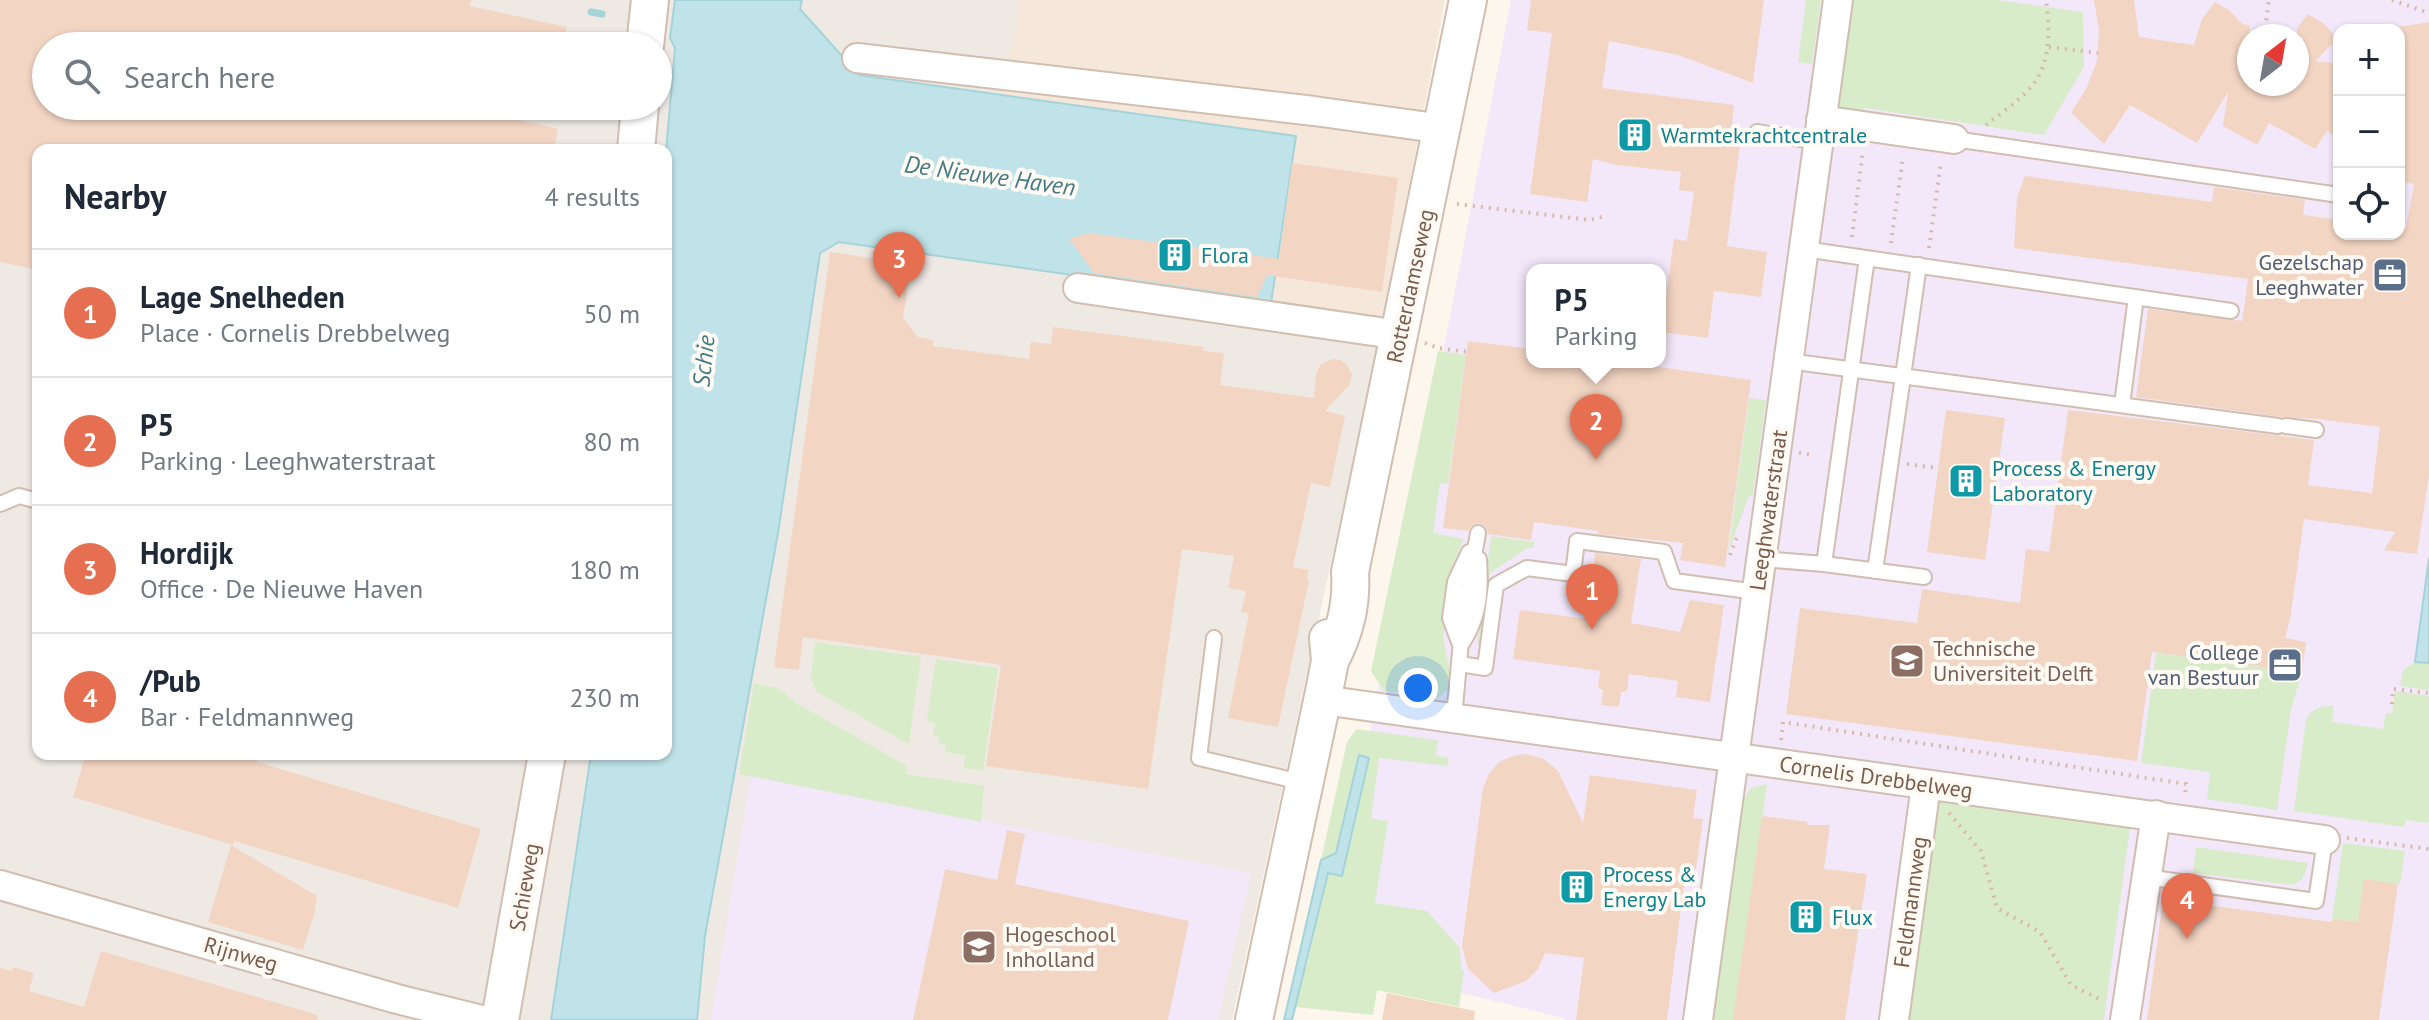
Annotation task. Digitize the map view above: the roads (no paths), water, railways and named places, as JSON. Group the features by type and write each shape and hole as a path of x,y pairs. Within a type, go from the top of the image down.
{"street":[{"path":"647,32 650,0"},
{"name":"Rotterdamseweg","path":"1254,1020 1323,700 1330,661 1328,635 1337,591 1350,572 1412,339 1443,129 1468,0"},
{"name":"Leeghwaterstraat","path":"1698,1020 1757,592 1747,557 1788,361 1838,0"},
{"path":"857,58 1443,129"},
{"path":"637,144 639,120"},
{"path":"1820,131 1866,126 1955,139"},
{"path":"1078,288 1412,339"},
{"name":"Cornelis Drebbelweg","path":"1323,700 1777,764 1925,794 2169,817 2325,840"},
{"name":"Schieweg","path":"500,1020 546,760"},
{"name":"Feldmannweg","path":"1894,1020 1925,794"},
{"path":"2117,1015 2146,877 2169,817"},
{"name":"Rijnweg","path":"0,885 482,1020"}],"lane":[{"path":"1757,132 1820,131"},
{"path":"1955,139 2333,194"},
{"path":"1804,249 2231,311"},
{"path":"1824,564 1867,258"},
{"path":"1875,571 1903,377 1923,266"},
{"path":"2122,405 2136,297"},
{"path":"1788,361 2316,430"},
{"path":"0,504 19,496 32,499"},
{"path":"1454,718 1463,619 1478,533"},
{"path":"1460,664 1485,668 1496,585 1527,568 1573,574 1577,541 1664,552 1674,581 1757,592"},
{"path":"1747,557 1924,577"},
{"path":"1214,638 1199,758 1305,783"},
{"path":"2146,877 2316,901 2325,840"}],"water":[{"path":"675,0 802,0 800,9 859,75 1296,136 1271,303 839,242 820,253 778,533 705,936 697,1020 551,1020 590,760 672,760 672,144 667,144 669,120 672,120 675,48 671,32"},
{"path":"2429,558 2429,663 2415,662"},
{"path":"1359,755 1369,758 1342,876 1328,873 1292,1020 1284,1020 1321,860 1336,853"}],"waterway":[{"path":"591,12 602,14"}],"place":[{"name":"Warmtekrachtcentrale","path":"1635,135"},
{"name":"Flora","path":"1175,255"},
{"name":"Gezelschap Leeghwater","path":"2390,275"},
{"name":"Hordijk","path":"899,298"},
{"name":"P5","path":"1596,460"},
{"name":"Process & Energy Laboratory","path":"1966,481"},
{"name":"Lage Snelheden","path":"1592,630"},
{"name":"Technische Universiteit Delft","path":"1907,661"},
{"name":"College van Bestuur","path":"2285,665"},
{"name":"Process & Energy Lab","path":"1577,887"},
{"name":"Flux","path":"1806,917"},
{"name":"/Pub","path":"2187,939"},
{"name":"Hogeschool Inholland","path":"979,947"}],"water label":[{"name":"De Nieuwe Haven","path":"990,176"},
{"name":"Schie","path":"704,361"}]}
